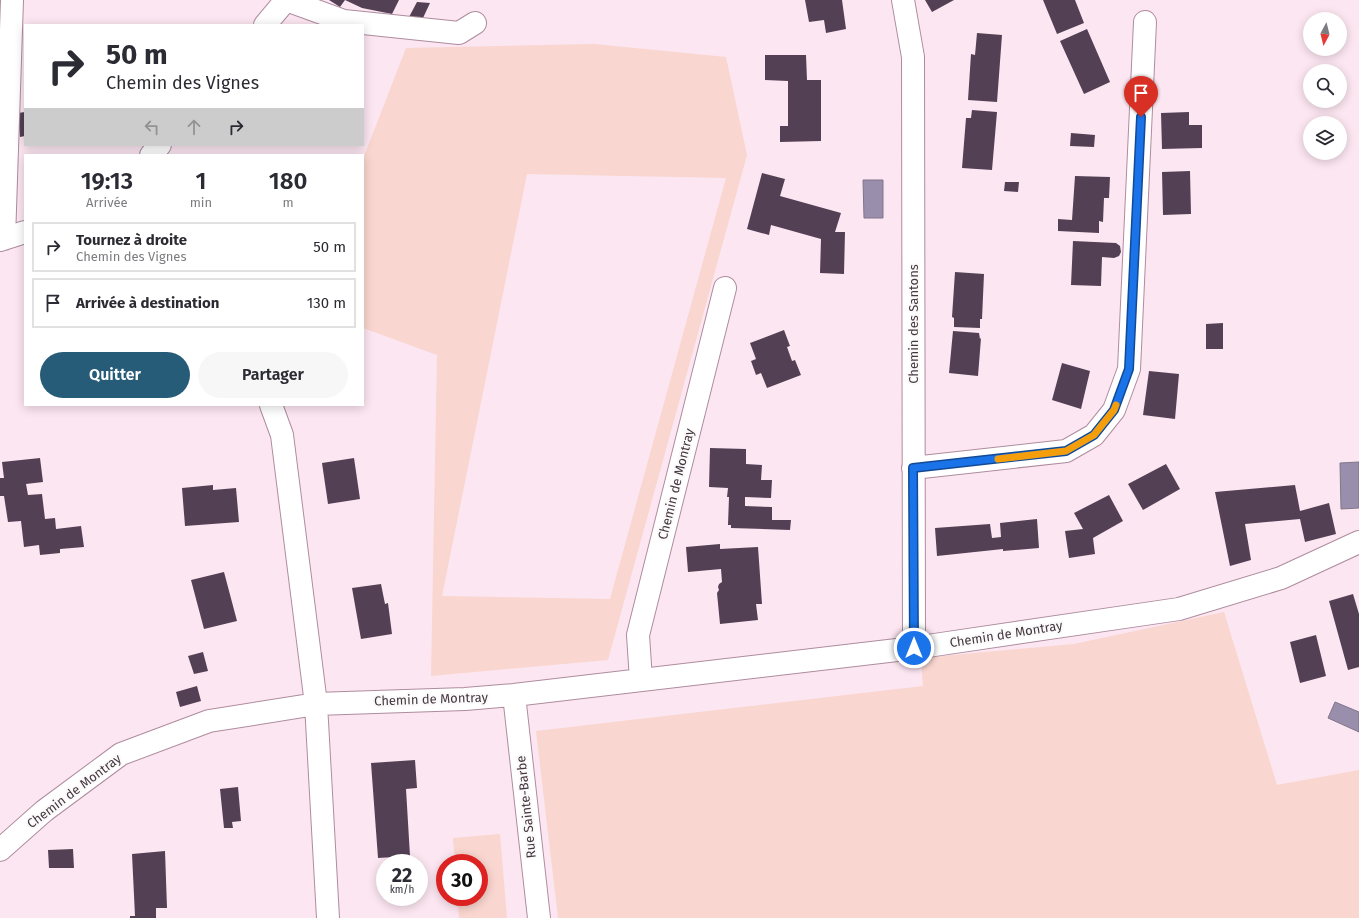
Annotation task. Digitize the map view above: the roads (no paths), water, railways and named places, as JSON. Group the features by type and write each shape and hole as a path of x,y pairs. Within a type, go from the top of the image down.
{"street":[{"path":"12,0 2,239 24,232"},
{"path":"266,24 286,0 344,21 459,33 475,23"},
{"name":"Chemin des Santons","path":"903,0 913,57 914,648"},
{"path":"913,468 1066,451 1094,435 1114,410 1129,369 1145,22"},
{"path":"152,154 159,146"},
{"name":"Chemin de Montray","path":"641,680 638,635 725,288"},
{"path":"271,406 282,434 316,704 328,918"},
{"name":"Chemin de Montray","path":"0,850 44,811 121,754 209,721 316,704 465,699 514,695 914,648 1178,609 1281,578 1359,542"},
{"name":"Rue Sainte-Barbe","path":"514,695 539,918"}]}
